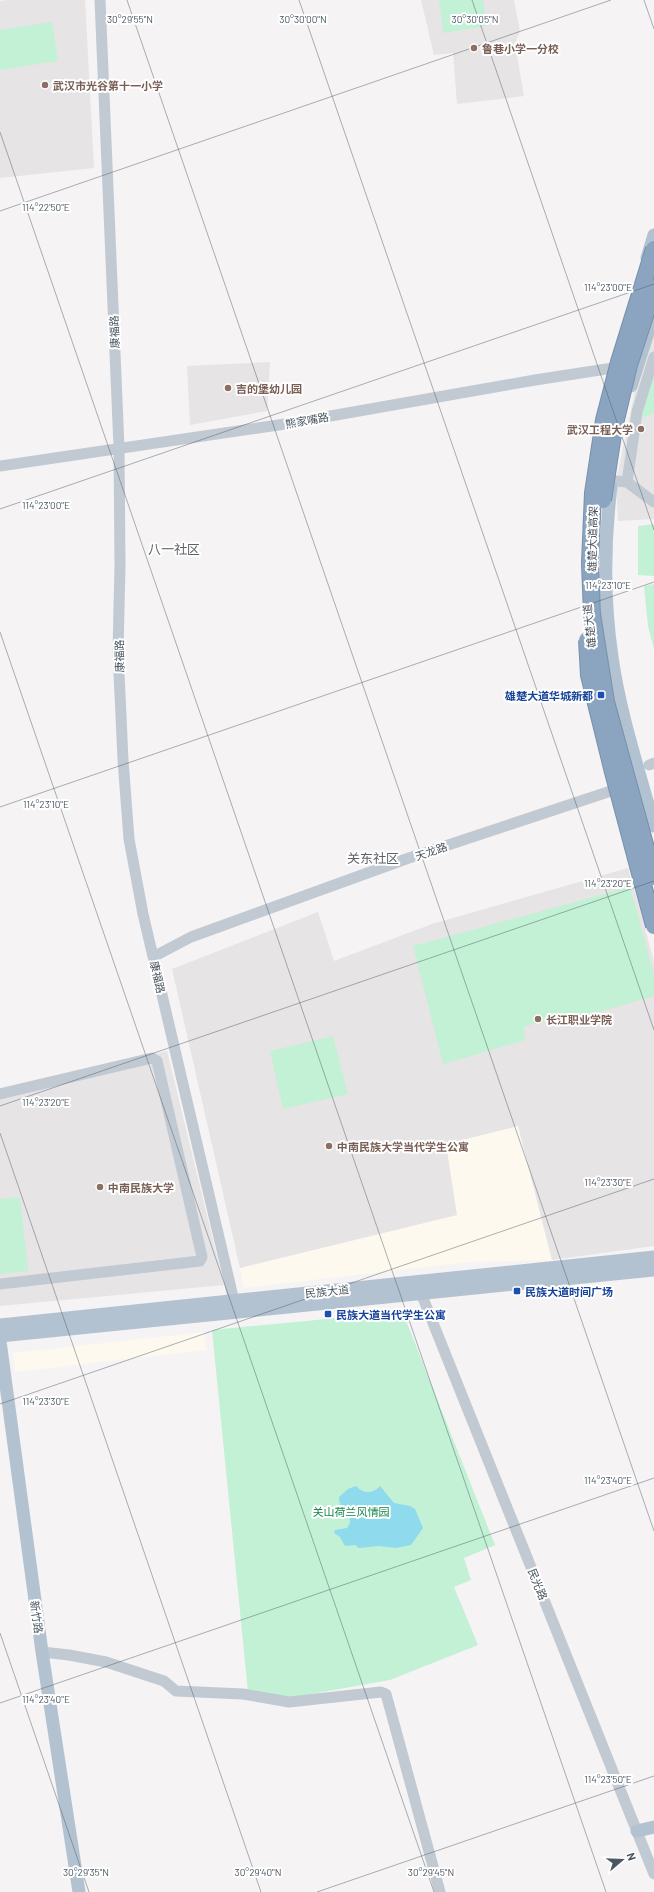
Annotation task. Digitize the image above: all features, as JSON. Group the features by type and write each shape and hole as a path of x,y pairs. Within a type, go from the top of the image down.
{"highway":[{"name":"雄楚大道高架","path":"654,249 619,362 604,420 593,492 590,562 592,614 606,702 654,877"},
{"name":"雄楚大道高架","path":"654,288 629,365 614,428 602,506 599,551 601,608 616,702 654,843"},
{"path":"590,562 586,630 589,675 654,926"}],"main road":[{"name":"雄楚大道","path":"654,235 613,368 593,448 585,512 584,574 592,654 600,701 654,897"},
{"name":"雄楚大道","path":"654,314 632,384 613,467 607,542 607,605 612,658 620,697 654,826"},
{"path":"591,463 593,472 598,477 604,478 611,474 613,467"},
{"name":"民族大道","path":"0,1325 654,1257"},
{"name":"民族大道","path":"0,1336 654,1270"},
{"name":"新竹路","path":"0,1341 42,1652 80,1892"},
{"path":"637,1831 654,1827"}],"street":[{"name":"康福路","path":"100,0 120,447 118,651 123,760 130,839 143,914 234,1301"},
{"path":"654,357 637,412 622,482 654,502"},
{"name":"熊家嘴路","path":"0,466 120,447 285,424 535,380 613,368"},
{"name":"天龙路","path":"154,957 191,937 406,859 623,787"},
{"path":"0,1094 155,1058 158,1064 202,1257 200,1261 0,1284"},
{"name":"民光路","path":"421,1293 654,1874"},
{"path":"42,1652 69,1655 106,1662 164,1681 176,1691 243,1694 289,1702 381,1692 386,1694 440,1892"}],"shaded area":[{"name":"武汉市光谷第十一小学","path":"85,0 94,168 0,178 0,1"},
{"name":"鲁巷小学一分校","path":"421,0 514,0 520,31 515,44 524,96 457,104 453,53 434,55"},
{"name":"武汉工程大学","path":"654,329 654,519 618,521 616,481 638,376"},
{"name":"吉的堡幼儿园","path":"270,362 267,411 190,425 187,366"},
{"path":"628,868 654,961 654,1246 552,1260 518,1126 446,1144 457,1215 240,1268 172,969 318,912 334,961 432,924"},
{"name":"中南民族大学","path":"167,1051 224,1285 0,1306 0,1089"},
{"path":"518,1126 552,1260 468,1262 244,1288 240,1268 457,1215 439,1145"},
{"path":"204,1332 206,1350 15,1372 13,1353"}],"green space":[{"path":"439,0 483,0 487,26 443,33"},
{"path":"52,22 58,61 0,70 0,30"},
{"path":"654,379 654,413 639,419 650,380"},
{"path":"654,524 654,576 638,575 638,526"},
{"path":"654,584 654,649 648,626 644,586"},
{"path":"630,887 654,974 654,996 554,1025 550,1018 524,1027 525,1040 443,1064 413,946"},
{"path":"333,1036 348,1094 283,1109 270,1051"},
{"path":"20,1197 28,1271 0,1274 0,1199"},
{"name":"关山荷兰风情园","path":"403,1313 495,1545 464,1558 471,1580 454,1587 478,1645 390,1680 289,1698 248,1692 212,1330 378,1314"}],"water":[{"path":"356,1486 365,1492 371,1492 380,1486 394,1503 410,1506 415,1509 423,1528 411,1545 396,1548 379,1546 359,1548 355,1545 345,1546 340,1537 334,1533 335,1530 347,1528 350,1523 349,1516 340,1504 339,1497 348,1489"}],"place":[{"name":"鲁巷小学一分校","path":"474,48"},
{"name":"武汉市光谷第十一小学","path":"45,85"},
{"name":"吉的堡幼儿园","path":"228,388"},
{"name":"武汉工程大学","path":"641,429"},
{"name":"雄楚大道华城新都","path":"601,695"},
{"name":"长江职业学院","path":"538,1019"},
{"name":"中南民族大学当代学生公寓","path":"329,1146"},
{"name":"中南民族大学","path":"100,1187"},
{"name":"民族大道时间广场","path":"517,1291"},
{"name":"民族大道当代学生公寓","path":"328,1314"}],"district":[{"name":"八一社区","path":"174,549"},
{"name":"关东社区","path":"373,858"}]}
